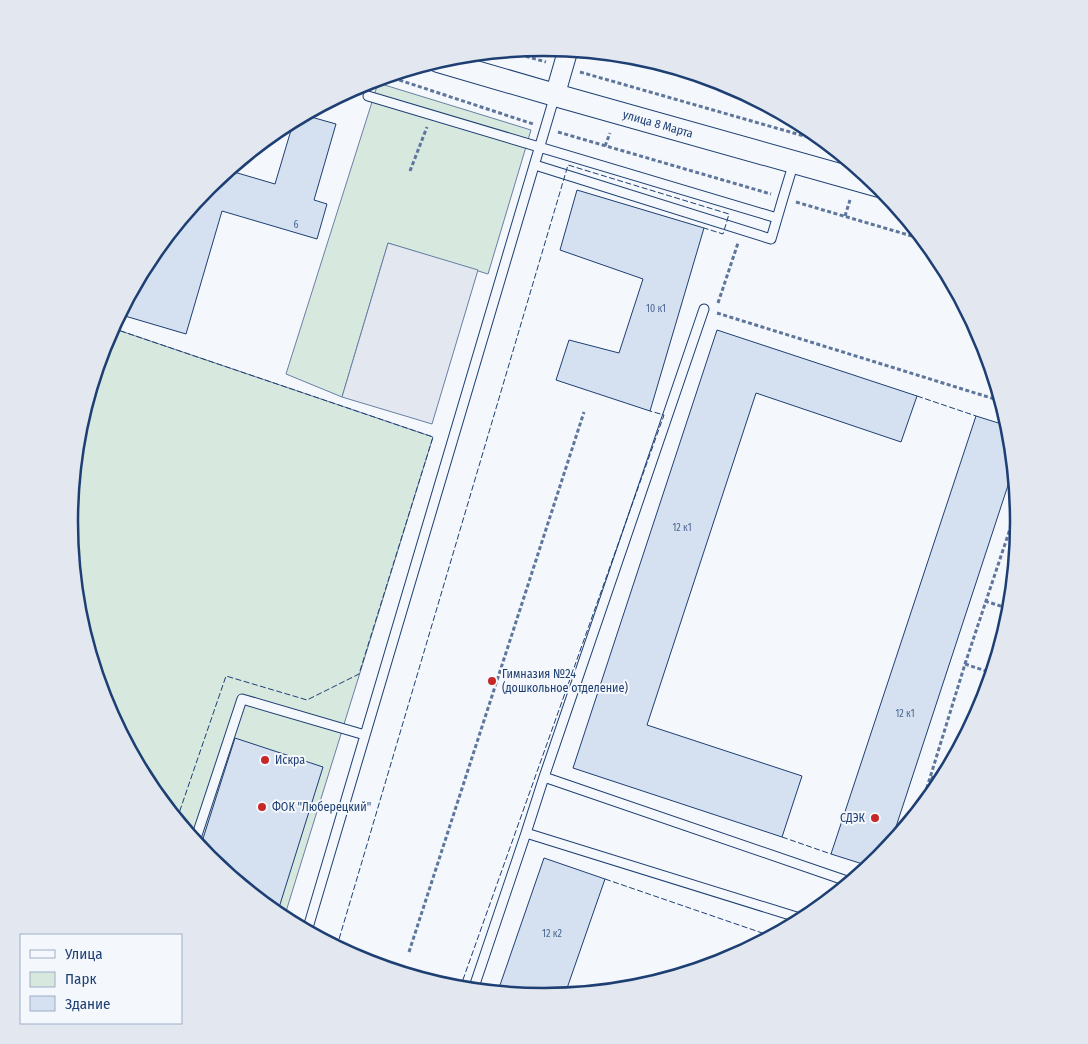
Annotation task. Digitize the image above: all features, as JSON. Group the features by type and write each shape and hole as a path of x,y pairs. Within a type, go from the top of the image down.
{"street":[{"path":"556,95 566,58"},
{"name":"улица 8 Марта","path":"452,65 860,181"}],"lane":[{"path":"308,923 556,95"},
{"path":"368,96 777,218"},
{"path":"535,165 771,239 794,162"},
{"path":"475,983 704,309"},
{"path":"198,833 242,699 365,736"},
{"path":"544,778 842,879"},
{"path":"526,833 792,916"}],"path":[{"path":"551,56 566,58 803,135"},
{"path":"398,80 546,128 912,236"},
{"path":"410,171 431,114"},
{"path":"715,312 743,230"},
{"path":"704,309 993,399"},
{"path":"409,952 584,412"},
{"path":"928,785 985,601 1010,529"},
{"path":"985,601 1002,606"},
{"path":"965,664 985,671"}],"green space":[{"path":"384,85 531,130 488,274 388,243 342,397 286,374 376,88"},
{"path":"120,331 433,437 287,910 260,892 237,872 174,806 126,728 103,672 94,643 82,583 78,522 82,461 94,401 103,372"}],"shaded area":[{"path":"388,243 478,270 432,424 342,397"}],"building":[{"path":"313,118 336,124 314,200 327,204 317,239 222,211 186,334 126,316 174,238 236,173 275,184 291,132"},
{"path":"577,190 704,228 650,411 556,380 569,340 619,353 643,279 560,250"},
{"path":"717,330 917,396 901,442 756,393 647,725 802,776 782,837 573,768"},
{"path":"976,416 999,423 1008,484 896,827 860,863 831,854"},
{"name":"ФОК \"Люберецкий\"","path":"235,738 323,767 280,905 260,892 237,872 203,838"},
{"path":"544,858 605,879 567,987 500,986"}],"fence":[{"path":"339,940 568,165 729,214 723,234 704,228"},
{"path":"120,331 433,437 359,674 307,700 226,676 179,812"},
{"path":"917,396 976,416"},
{"path":"463,981 664,415 650,411"},
{"path":"782,837 831,854"},
{"path":"605,879 762,933"}],"place":[{"name":"Гимназия №24 (дошкольное отделение)","path":"492,681"},
{"name":"Искра","path":"265,760"},
{"name":"ФОК \"Люберецкий\"","path":"262,807"},
{"name":"СДЭК","path":"875,818"}]}
